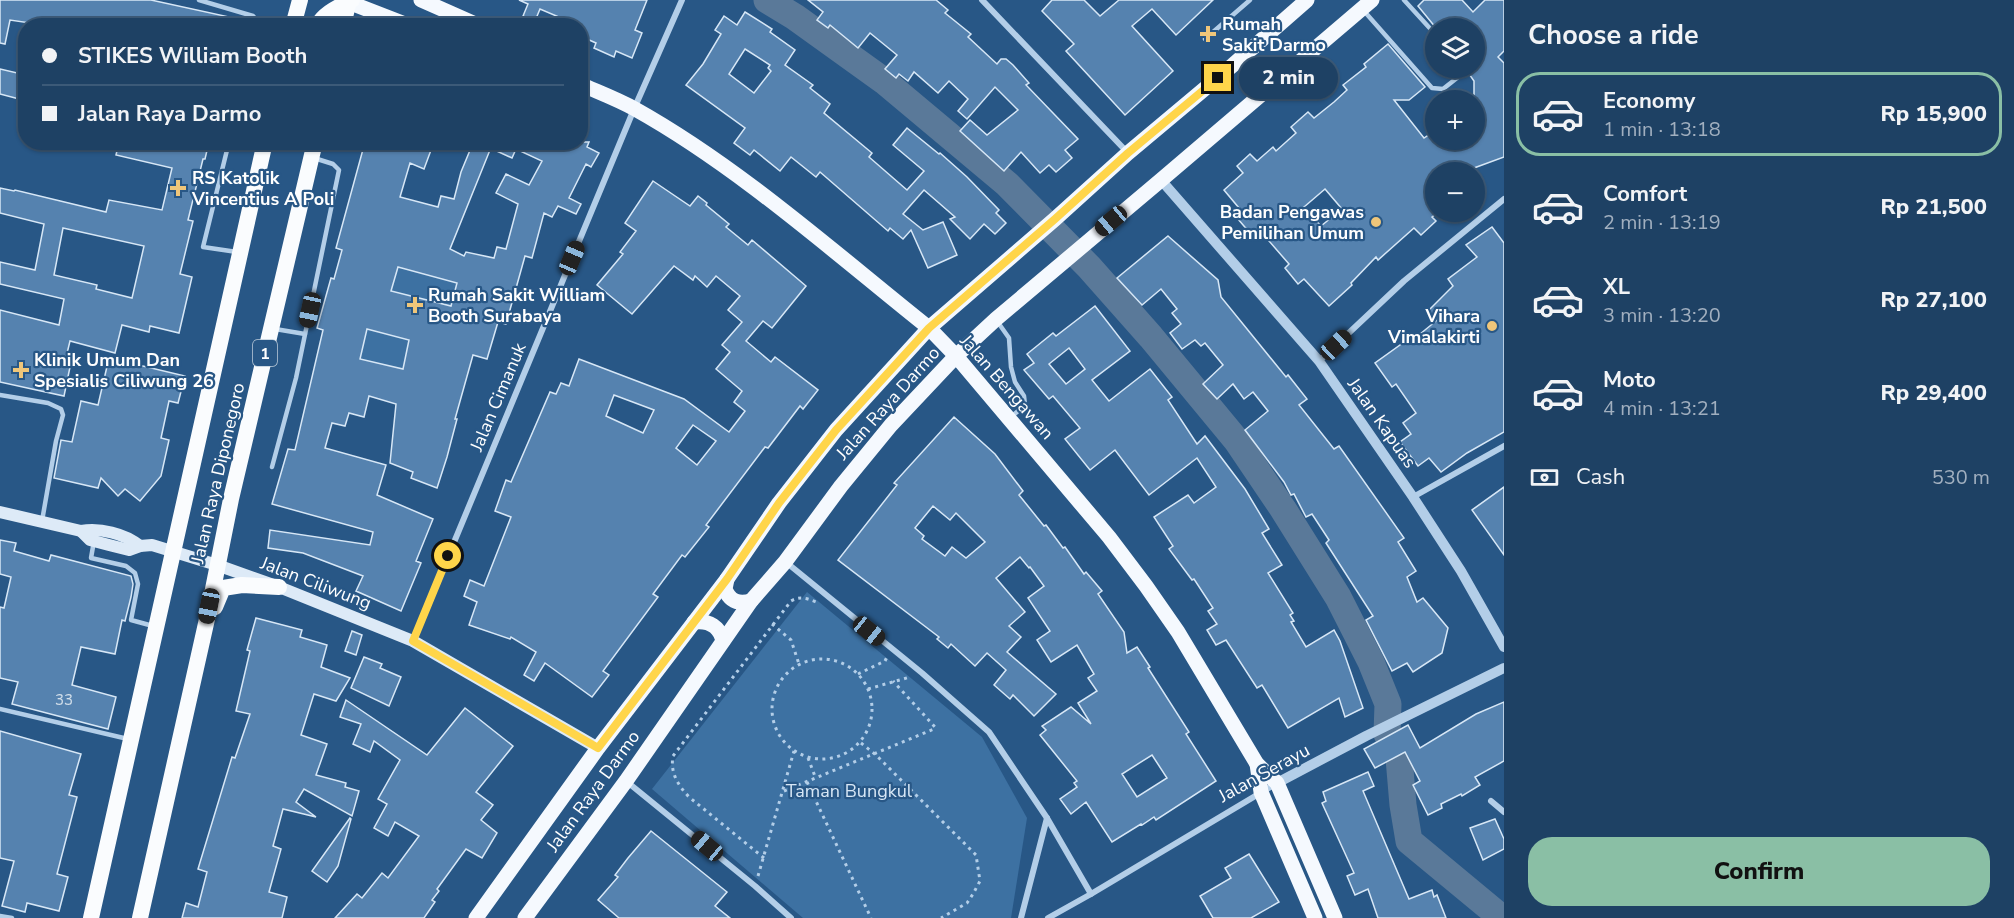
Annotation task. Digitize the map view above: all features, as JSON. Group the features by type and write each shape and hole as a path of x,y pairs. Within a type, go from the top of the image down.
{"highway":[{"path":"295,18 300,0"},
{"path":"322,18 348,0"},
{"path":"345,18 348,0"},
{"name":"Jalan Raya Diponegoro","path":"91,918 263,150"},
{"name":"Jalan Raya Diponegoro","path":"140,918 217,565 314,150"},
{"path":"207,619 218,602 223,588 242,585 279,587"}],"main road":[{"path":"348,0 391,18"},
{"path":"421,0 464,18"},
{"name":"Jalan Raya Darmo","path":"476,918 598,748 727,579 779,503 836,430 929,328 1307,0"},
{"name":"Jalan Raya Darmo","path":"525,918 626,781 751,601 785,562 841,486 891,425 956,356 996,319 1367,4"},
{"name":"Jalan Bengawan","path":"588,88 634,109 694,146 746,183 929,328 956,356 1109,537 1146,586 1216,693 1257,764 1277,783 1335,918"},
{"name":"Jalan Ciliwung","path":"0,512 81,531 93,529 130,538 140,546 152,545 173,550 279,587 413,641 598,748"},
{"path":"81,531 90,540 129,550 140,546"},
{"path":"727,579 725,589 731,599 739,603 751,601"},
{"path":"694,622 705,622 715,626 723,641"},
{"name":"Jalan Bengawan","path":"1257,764 1261,792 1315,918"}],"street":[{"name":"Jalan Cimanuk","path":"413,641 634,109 682,0"},
{"path":"982,0 1128,153"},
{"name":"Jalan Kapuas","path":"1161,180 1319,361 1461,571 1504,647"},
{"path":"1319,361 1404,281 1504,199"},
{"path":"1413,497 1504,446"},
{"path":"785,562 922,673 989,732 1047,818 1091,894"},
{"name":"Jalan Serayu","path":"1047,918 1277,783 1504,668"},
{"path":"626,781 791,918"},
{"path":"1491,801 1504,812"},
{"path":"1021,918 1047,818"}],"lane":[{"path":"199,0 255,18"},
{"path":"1205,39 1250,0"},
{"path":"1404,0 1425,23"},
{"path":"1367,4 1432,88 1443,89 1457,78"},
{"path":"227,150 203,247 242,253"},
{"path":"272,467 296,378 339,170 314,150"},
{"path":"996,319 1009,338 1009,356 1013,376 1025,399 1025,405 1010,419"},
{"path":"271,328 305,334"},
{"path":"0,395 48,403 61,409 63,415 56,441 42,521"},
{"path":"94,541 91,558 126,566 135,573 138,584 131,620 157,626"},
{"path":"0,709 131,739"},
{"path":"0,916 12,918"}],"path":[{"path":"764,858 689,797 678,785 672,764 673,756 791,601 797,597 805,597 823,605"},
{"path":"772,624 791,640 799,664"},
{"path":"858,674 885,661 889,655 886,644"},
{"path":"824,658 848,666 858,674 868,689 872,702 872,717 868,730 860,742 849,751 836,757 822,759 808,757 794,751 783,741 772,713 773,698 778,684 787,673 799,664 824,658"},
{"path":"868,689 922,673"},
{"path":"784,791 933,730 935,727 893,681"},
{"path":"860,742 876,754 976,855 980,880 973,894 967,903 941,918"},
{"path":"755,886 794,751"},
{"path":"808,757 816,779"},
{"path":"807,782 871,918"}],"green space":[{"path":"384,263 438,278 459,275 455,291 472,312 391,291"},
{"path":"371,315 377,332 420,343 407,351 403,369 360,359"},
{"name":"Taman Bungkul","path":"807,592 982,737 1027,818 1011,918 803,918 652,789"}],"building":[{"path":"0,0 151,0 234,18 18,18 18,21 10,20 5,44 0,43"},
{"path":"519,0 647,0 635,30 642,33 632,58 616,51 614,57 594,48 596,43 588,40 588,18 561,18 540,9 536,18 528,18 523,16 528,4"},
{"path":"808,0 936,0 948,10 945,13 971,34 968,37 997,64 1001,59 1006,59 1013,65 1029,83 1026,85 1078,139 1065,150 1072,158 1056,172 1049,165 1040,173 1021,152 1004,171 960,131 970,120 987,135 1018,110 995,87 967,119 958,111 968,99 949,81 938,93 914,72 908,81 899,74 896,78 885,69 897,55 870,33 858,48 830,25 828,28 817,20 823,12"},
{"path":"1052,0 1084,0 1100,16 1119,0 1213,0 1176,35 1152,9 1132,26 1173,71 1125,115 1066,51 1074,44 1042,11"},
{"path":"1424,0 1462,0 1473,12 1485,0 1504,0 1504,51 1498,57 1504,63 1504,157 1485,164 1485,162 1425,162 1425,222 1435,222 1421,235 1414,228 1378,260 1376,257 1351,283 1352,285 1329,306 1304,279 1298,284 1285,268 1289,264 1262,233 1255,239 1238,219 1244,214 1224,190 1243,173 1237,166 1250,154 1257,161 1273,147 1276,151 1296,133 1291,127 1308,112 1314,118 1334,102 1347,90 1343,85 1366,67 1364,64 1388,44 1425,87 1409,100 1394,100 1425,137 1425,150 1485,150 1485,90 1474,90 1472,78 1485,78 1485,18 1428,18 1418,6","holes":["1325,189 1342,209 1321,226 1304,207"]},
{"path":"745,12 772,29 770,32 795,50 785,65 813,85 810,88 830,104 824,113 872,153 869,157 907,190 924,171 893,145 907,128 967,177 999,210 996,213 1006,223 995,234 984,224 970,239 950,219 955,217 924,190 903,214 923,230 943,222 957,255 928,268 911,230 903,239 890,228 888,231 820,172 816,177 791,157 780,171 754,150 750,155 734,143 745,128 686,85 703,64 721,34 715,30 724,16 737,25","holes":["745,49 770,65 768,68 771,71 754,93 729,74"]},
{"path":"0,69 18,73 18,99 0,94"},
{"path":"588,148 599,153 591,167 586,164 569,198 581,204 576,214 558,206 552,217 544,213 532,258 525,256 506,324 498,322 487,359 473,355 437,488 411,478 413,472 390,463 396,404 369,396 364,417 349,413 345,426 332,423 325,448 386,465 377,495 433,519 416,561 421,563 401,611 356,591 363,576 303,553 268,548 270,530 370,545 373,532 272,504 288,449 295,450 323,330 317,328 331,278 334,279 342,250 336,248 363,150 431,150 424,169 410,163 400,197 438,207 441,196 454,199 470,150 490,150 450,249 464,256 466,252 494,258 497,247 506,249 518,204 496,193 506,174 529,185 542,161 518,150 588,150","holes":["398,267 457,283 451,306 391,291","367,329 409,340 403,369 360,359"]},
{"path":"117,150 207,150 188,220 193,221 180,274 192,277 179,333 150,326 149,332 122,325 115,353 70,341 64,366 70,367 64,396 0,382 0,310 59,325 64,299 0,284 0,262 35,270 44,224 0,213 0,188 106,212 109,200 162,210 172,168 116,155","holes":["63,228 144,246 132,298 96,289 97,285 54,275"]},
{"path":"494,150 516,150 512,158"},
{"path":"653,181 690,206 698,196 729,224 726,227 748,245 752,240 806,286 772,328 763,321 746,341 771,362 775,357 818,390 803,409 800,406 768,448 765,447 706,525 709,527 685,557 682,555 653,594 658,597 603,671 609,675 592,697 545,663 534,681 524,675 536,652 511,637 510,639 469,625 477,602 464,596 470,580 484,586 511,517 495,511 506,480 511,482 550,392 556,394 561,383 569,386 579,359 684,399 729,432 745,411 734,402 742,391 716,369 730,352 722,345 742,322 728,310 740,296 716,276 707,287 695,276 693,280 674,266 632,314 597,285 623,254 620,252 636,231 625,223","holes":["614,395 654,410 643,433 606,416","693,425 716,441 697,465 676,448"]},
{"path":"1492,227 1504,243 1504,432 1467,453 1441,472 1429,458 1418,466 1400,442 1411,434 1403,423 1416,413 1396,384 1392,387 1375,363 1407,340 1409,343 1436,321 1428,311 1453,286 1448,279 1477,257 1466,245"},
{"path":"1168,236 1218,280 1221,297 1286,377 1288,375 1307,399 1299,405 1334,449 1339,446 1404,538 1398,542 1416,571 1407,577 1417,602 1423,598 1448,628 1442,653 1413,672 1407,663 1392,671 1366,620 1373,616 1326,543 1329,540 1312,514 1306,517 1294,494 1291,495 1245,430 1268,411 1253,392 1244,399 1233,384 1217,399 1203,384 1223,365 1205,343 1201,346 1195,340 1182,349 1170,333 1181,324 1172,313 1177,309 1161,289 1142,305 1117,278"},
{"path":"1095,306 1130,351 1092,380 1109,401 1150,369 1172,397 1168,400 1197,444 1205,436 1245,489 1269,529 1262,533 1282,565 1268,573 1293,613 1290,615 1294,621 1291,622 1306,647 1334,630 1363,708 1345,717 1339,698 1288,728 1262,685 1257,688 1226,640 1216,645 1207,630 1217,624 1208,611 1213,608 1194,579 1192,580 1169,549 1173,546 1154,517 1188,495 1194,503 1216,487 1197,458 1149,495 1115,450 1090,470 1065,439 1080,428 1053,396 1049,399 1024,370 1034,363 1027,354 1053,333 1056,336","holes":["1069,348 1085,369 1066,384 1049,364"]},
{"path":"109,358 185,376 178,403 169,401 161,438 169,440 161,476 140,501 125,489 118,496 101,478 98,488 54,478 61,440 72,442 81,401 98,405"},
{"path":"954,417 995,454 1023,491 1019,495 1063,548 1065,547 1084,574 1086,572 1102,591 1098,594 1124,632 1127,653 1137,647 1189,732 1186,734 1216,781 1156,820 1154,817 1112,842 1086,802 1071,814 1060,799 1077,787 1074,783 1077,781 1040,735 1046,730 1042,726 1071,707 1091,724 1078,703 1097,691 1088,678 1094,674 1077,645 1051,662 1037,640 1050,631 1028,598 1044,586 1020,557 996,578 1025,612 1009,626 1021,637 1007,652 1056,694 1034,716 1013,695 1010,699 994,685 1006,670 987,653 975,666 951,644 948,648 937,639 939,637 838,560 897,485 894,483","holes":["933,506 950,520 956,513 985,542 966,558 952,547 945,556 922,539 924,536 915,528","1152,755 1167,778 1137,797 1122,774"]},
{"path":"1504,487 1504,555 1472,510"},
{"path":"0,540 16,543 14,551 49,561 51,555 131,576 133,584 131,597 125,621 122,620 115,654 81,647 72,685 116,697 108,729 12,704 18,682 0,678 0,607 4,608 11,577 0,574"},
{"path":"256,618 302,630 300,637 327,645 321,667 350,678 336,701 314,694 301,735 327,744 316,775 346,783 345,787 359,791 352,816 304,789 296,802 316,817 283,809 273,846 281,849 269,892 287,897 282,918 182,918 186,903 198,907 207,872 198,869 232,757 235,758 250,714 236,711 250,651 247,650"},
{"path":"352,631 362,635 356,655 345,651"},
{"path":"364,657 382,664 380,668 401,677 389,706 351,688"},
{"path":"346,700 427,755 465,708 513,746 476,792 493,805 481,820 497,833 482,858 466,849 437,889 439,891 432,900 435,902 424,918 335,918 357,894 362,898 382,873 388,878 419,836 395,822 388,836 374,828 387,804 378,799 400,760 374,741 370,752 353,744 361,724 340,717"},
{"path":"1504,702 1504,761 1475,777 1480,785 1462,796 1461,794 1441,804 1442,808 1428,815 1413,785 1420,781 1405,752 1375,768 1364,749 1408,725 1420,748 1476,714"},
{"path":"0,731 81,754 69,795 77,797 57,874 68,877 59,911 27,903 25,912 2,906 14,861 0,858"},
{"path":"1368,772 1374,786 1363,791 1409,899 1432,890 1434,897 1437,895 1446,918 1378,918 1368,889 1355,895 1347,876 1354,873 1322,803 1326,801 1323,792"},
{"path":"350,818 338,866 327,882 312,871"},
{"path":"1495,819 1504,839 1504,849 1483,860 1470,828"},
{"path":"651,831 727,892 715,906 730,918 619,918 598,900 618,877 615,875"},
{"path":"1249,854 1279,902 1251,918 1213,918 1200,896 1231,878 1225,868"}],"waterway":[{"path":"767,0 795,17 884,81 1007,184 1089,267 1151,337 1237,441 1338,597 1371,662 1388,704 1387,734 1399,758 1409,841 1502,918"}],"place":[{"name":"Rumah Sakit Darmo","path":"1208,34"},
{"name":"RS Katolik Vincentius A Poli","path":"178,188"},
{"name":"Badan Pengawas Pemilihan Umum","path":"1376,222"},
{"name":"Rumah Sakit William Booth Surabaya","path":"415,305"},
{"name":"Vihara Vimalakirti","path":"1492,326"},
{"name":"Klinik Umum Dan Spesialis Ciliwung 26","path":"21,370"}],"route":[{"path":"448,556 413,641 598,748 727,579 779,503 836,430 929,328 1128,153 1218,78"}]}
